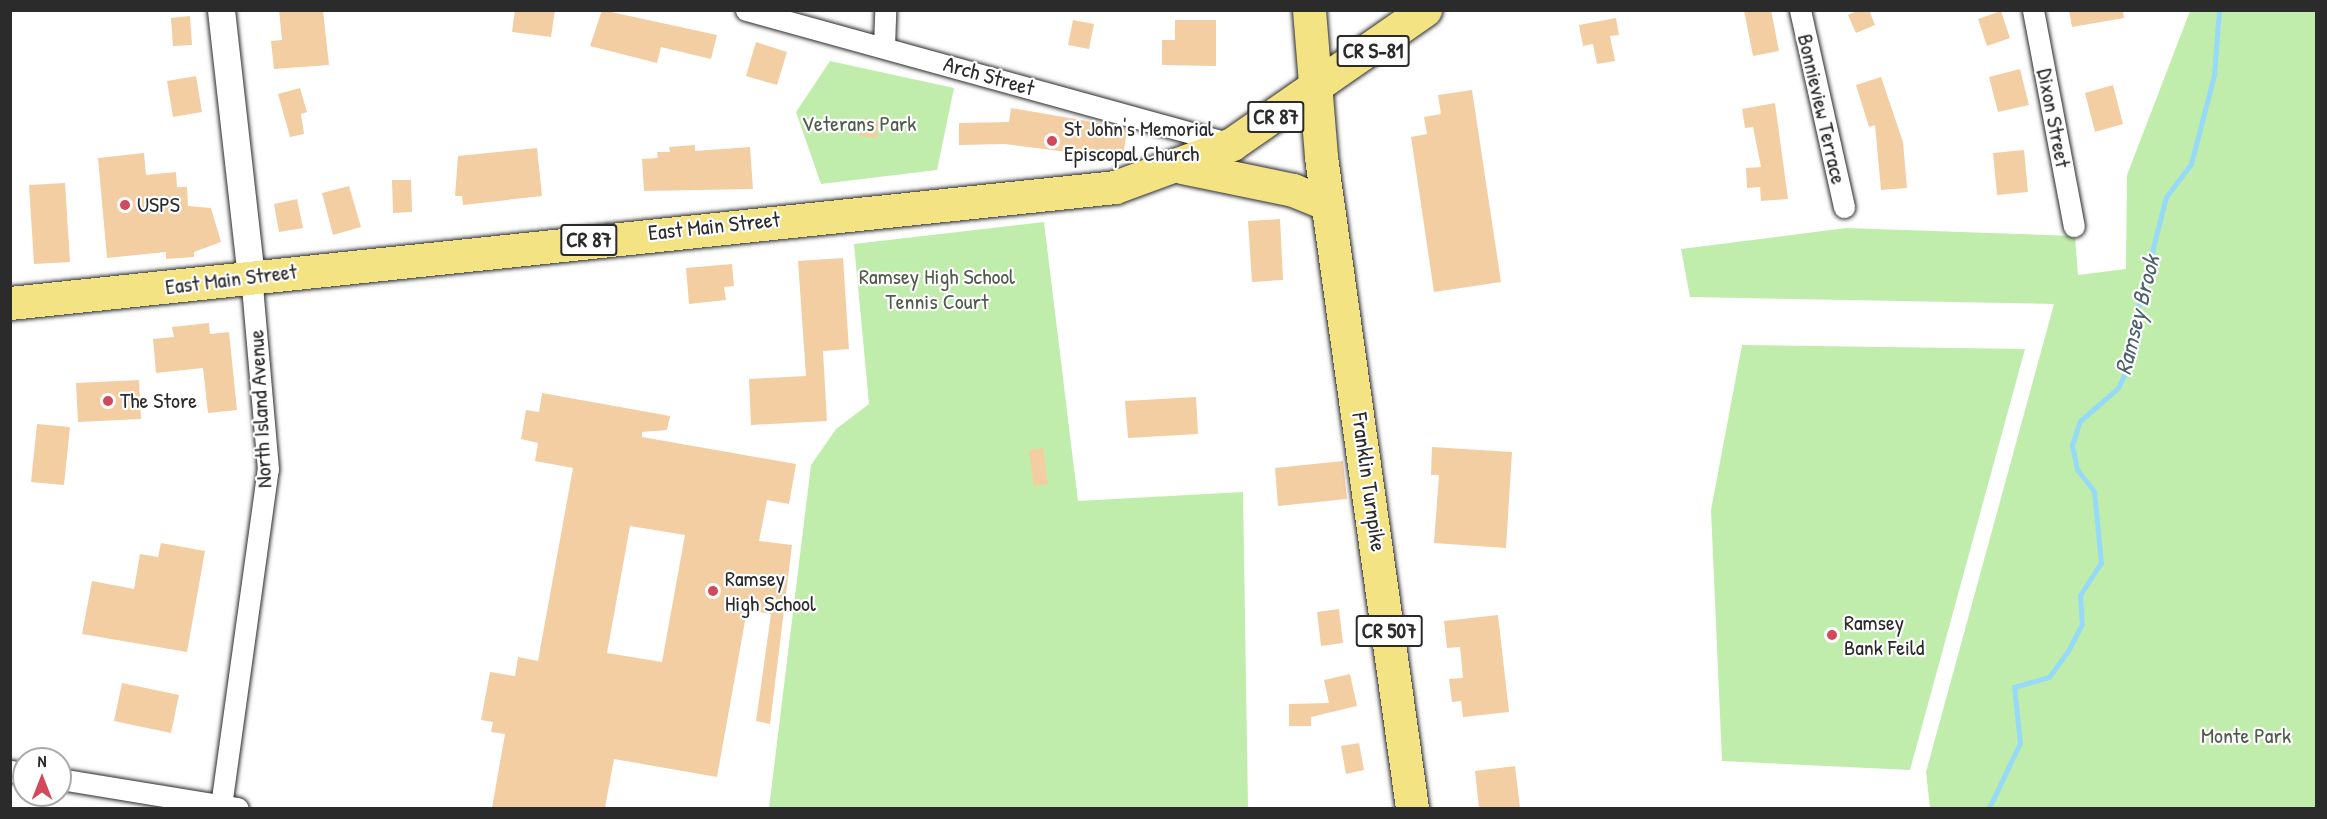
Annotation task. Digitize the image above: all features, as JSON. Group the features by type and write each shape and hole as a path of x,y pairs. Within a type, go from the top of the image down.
{"main road":[{"name":"CR 507","path":"1309,10 1317,87"},
{"name":"CR S-81","path":"1317,87 1425,10"},
{"name":"CR 87","path":"1232,144 1317,87"},
{"name":"Franklin Turnpike","path":"1317,87 1321,157 1327,204 1412,808"},
{"name":"East Main Street","path":"10,303 1115,187 1182,167 1232,144"},
{"path":"1182,167 1293,190 1327,204"}],"street":[{"name":"North Island Avenue","path":"221,10 251,276 268,470 229,807"},
{"name":"Arch Street","path":"746,10 1232,144"},
{"path":"884,47 885,10"},
{"name":"Bonnieview Terrace","path":"1800,10 1844,207"},
{"name":"Dixon Street","path":"2033,10 2074,226"},
{"path":"72,781 229,807"}],"green space":[{"name":"Monte Park","path":"2190,11 2316,11 2316,808 1930,808 1926,772 2054,304 1690,297 1681,249 1846,228 2075,236 2078,275 2126,269 2127,175"},
{"name":"Veterans Park","path":"830,61 954,88 937,170 821,184 796,112"},
{"name":"Ramsey High School Tennis Court","path":"1044,222 1078,501 1243,492 1248,808 769,808 811,465 836,429 869,404 854,244"},
{"name":"Ramsey Bank Feild","path":"1742,345 2025,349 1910,770 1722,761 1711,510"}],"building":[{"path":"279,10 323,10 329,65 274,69 271,41 282,40"},
{"path":"515,10 555,10 551,37 512,32"},
{"path":"602,10 717,35 711,59 661,47 657,63 590,46"},
{"path":"1744,10 1771,10 1779,51 1753,56"},
{"path":"1859,10 1869,10 1875,25 1856,33 1848,15"},
{"path":"2069,10 2123,10 2124,18 2072,27"},
{"path":"2001,11 2010,38 1987,46 1978,19"},
{"path":"190,16 192,45 173,46 171,18"},
{"path":"1616,18 1619,35 1610,36 1615,61 1597,64 1593,44 1583,46 1579,25"},
{"path":"1073,20 1094,24 1089,49 1068,45"},
{"path":"1175,20 1216,20 1216,66 1162,65 1162,40 1175,40"},
{"path":"756,42 787,52 777,85 746,76"},
{"path":"2020,69 2029,105 1998,112 1989,77"},
{"path":"196,76 202,112 173,117 167,81"},
{"path":"1881,77 1903,142 1907,188 1881,190 1875,125 1869,127 1856,85"},
{"path":"2113,85 2123,124 2095,132 2085,93"},
{"path":"300,88 307,112 301,114 304,134 290,137 278,94"},
{"path":"1472,90 1501,282 1434,292 1411,137 1427,134 1424,117 1441,114 1438,95"},
{"path":"1775,103 1788,199 1761,201 1760,187 1747,188 1746,168 1761,167 1753,127 1745,128 1742,109"},
{"path":"1011,108 1127,128 1123,159 1005,144 959,145 959,123 1009,122"},
{"path":"862,118 879,121 877,138 859,136"},
{"path":"695,145 695,151 750,147 753,189 644,191 642,159 658,158 657,152 670,152 669,147"},
{"path":"537,148 542,196 463,205 462,196 455,196 458,156"},
{"path":"2024,150 2028,192 1997,195 1993,153"},
{"path":"144,153 146,175 176,172 177,187 187,187 188,206 211,208 221,242 194,252 194,257 166,259 166,252 107,258 98,158"},
{"path":"392,180 411,180 412,212 393,213"},
{"path":"65,183 70,262 34,264 29,185"},
{"path":"349,186 361,227 333,235 322,193"},
{"path":"297,199 303,228 279,232 274,204"},
{"path":"1280,219 1283,280 1252,282 1248,221"},
{"path":"843,258 849,349 823,351 827,421 751,425 749,379 806,376 798,261"},
{"path":"732,264 734,286 724,287 726,300 689,304 686,268"},
{"path":"209,323 210,334 229,332 237,410 208,413 203,368 156,373 153,339 174,337 172,327"},
{"name":"The Store","path":"139,380 141,419 78,422 76,383"},
{"name":"Ramsey High School","path":"542,393 670,416 667,430 642,432 642,437 796,464 789,504 767,500 759,541 792,545 770,724 756,721 771,614 747,610 717,777 614,759 605,808 492,808 505,734 491,732 493,722 481,720 490,672 515,676 518,657 538,661 573,468 535,461 538,443 521,439 526,410 539,412","holes":["630,526 685,535 662,662 607,653"]},
{"path":"1196,397 1198,434 1128,438 1125,401"},
{"path":"37,424 70,427 64,485 31,482"},
{"path":"1432,447 1512,452 1506,548 1434,543 1439,475 1431,475"},
{"path":"1043,448 1048,484 1034,486 1029,450"},
{"path":"1343,461 1347,499 1278,506 1275,468"},
{"path":"161,543 205,551 187,652 82,634 92,581 134,589 140,554 158,557"},
{"path":"1339,609 1343,643 1321,646 1317,612"},
{"path":"1498,615 1509,712 1463,717 1461,701 1452,702 1449,679 1463,678 1460,647 1447,648 1444,621"},
{"path":"1350,674 1357,706 1311,717 1311,726 1289,726 1289,704 1329,703 1324,680"},
{"path":"122,683 179,695 171,733 114,721"},
{"path":"1359,743 1364,770 1346,774 1341,746"},
{"path":"1515,766 1520,808 1479,808 1475,771"}],"waterway":[{"name":"Ramsey Brook","path":"1989,808 2020,743 2014,687 2049,677 2068,651 2082,624 2080,595 2101,563 2094,491 2077,469 2072,445 2080,421 2118,388 2130,362 2132,331 2166,197 2191,164 2214,75 2219,10"}],"place":[{"name":"St John's Memorial Episcopal Church","path":"1052,141"},
{"name":"USPS","path":"125,205"},
{"name":"The Store","path":"108,401"},
{"name":"Ramsey High School","path":"713,591"},
{"name":"Ramsey Bank Feild","path":"1832,635"}]}
